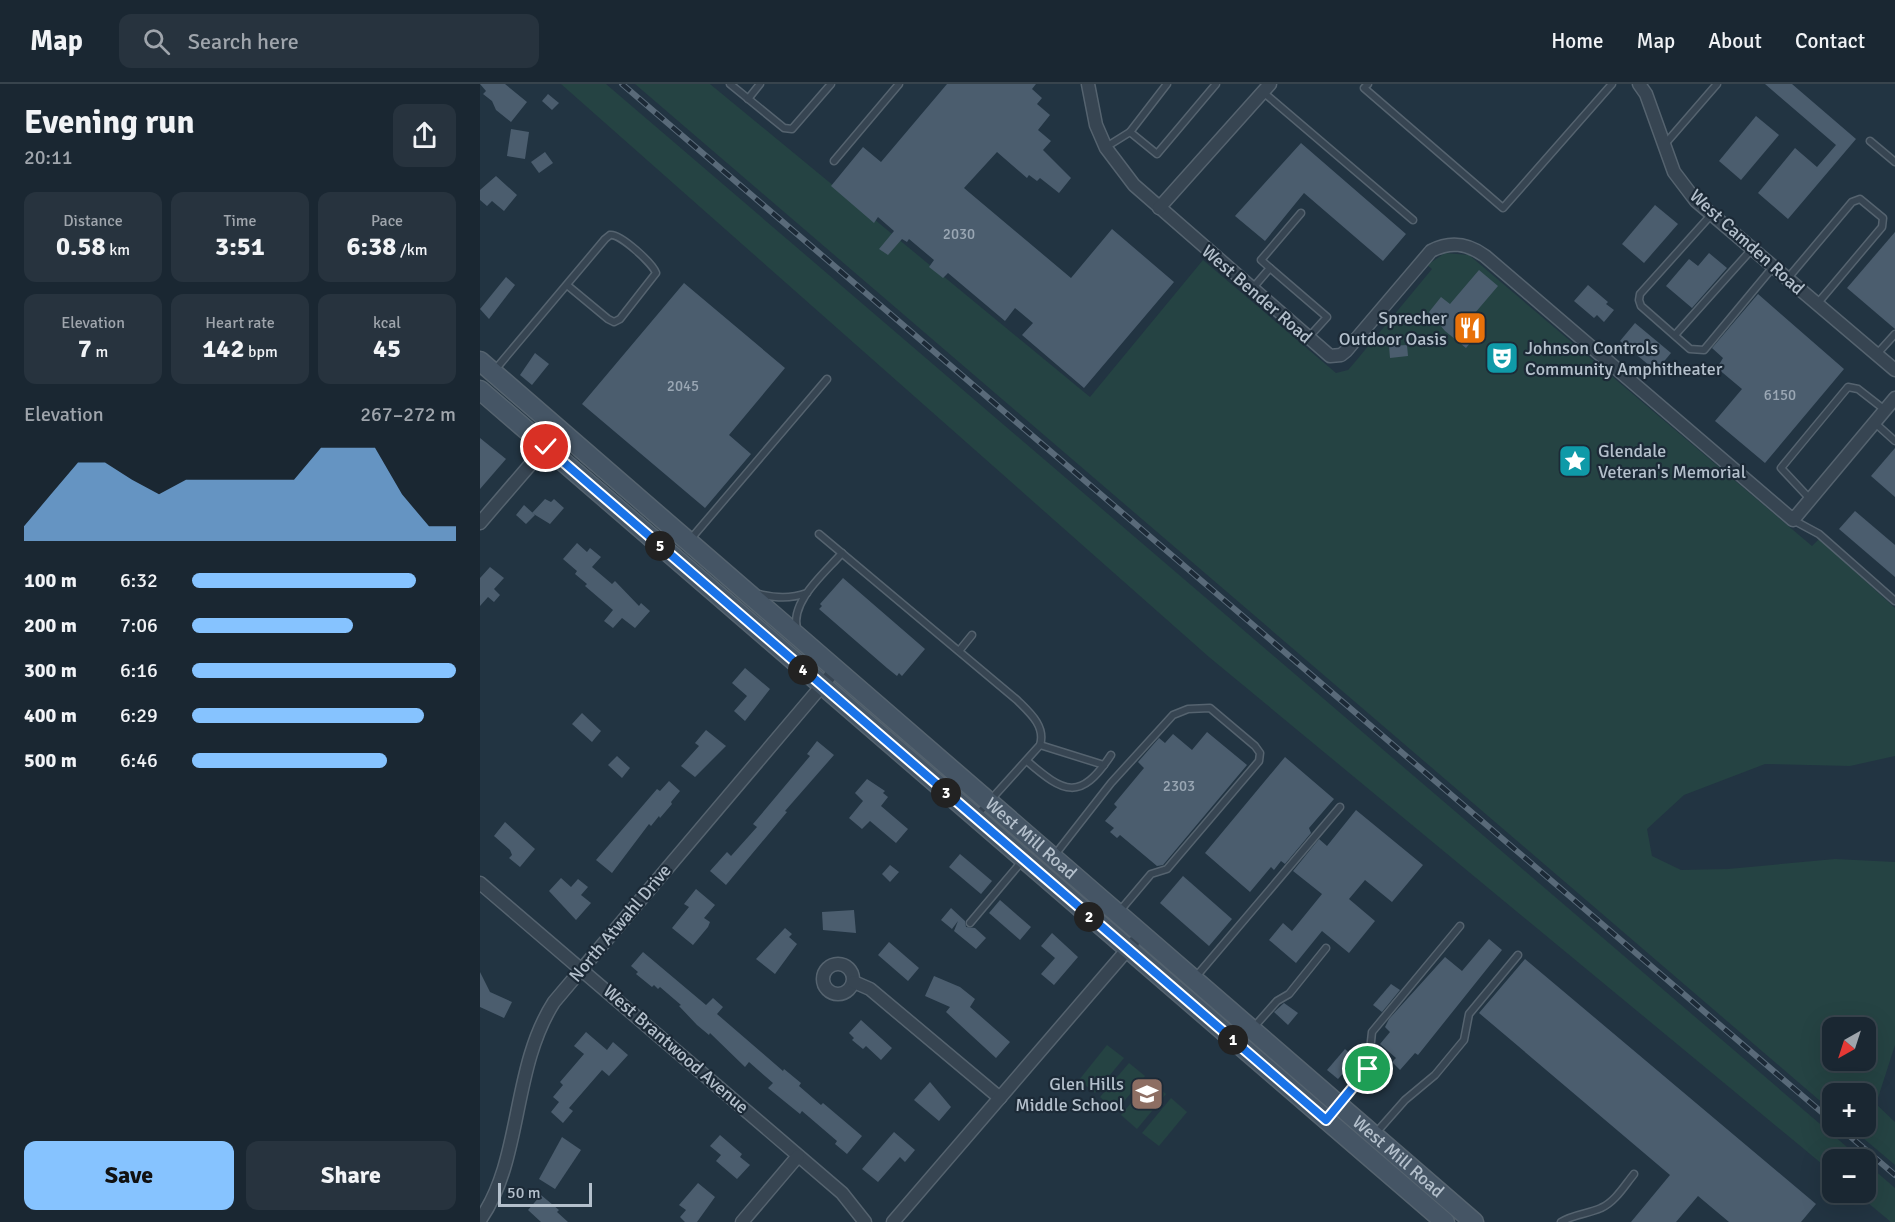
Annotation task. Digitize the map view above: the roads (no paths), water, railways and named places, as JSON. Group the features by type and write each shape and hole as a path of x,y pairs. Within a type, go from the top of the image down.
{"main road":[{"name":"West Mill Road","path":"487,366 836,669 891,712 1053,857 1474,1222"},
{"name":"West Mill Road","path":"480,390 1444,1222"}],"street":[{"name":"West Bender Road","path":"1088,84 1096,125 1106,148 1118,167 1159,208 1330,356 1341,356 1431,251 1448,244 1467,246 1485,256 1793,520"},
{"name":"West Camden Road","path":"1639,84 1646,94 1674,172 1696,201 1895,370"},
{"path":"1159,208 1268,86"},
{"path":"1793,520 1895,398"},
{"path":"481,519 560,430"},
{"name":"North Atwahl Drive","path":"480,1220 502,1172 530,1052 541,1023 581,967 836,669"},
{"name":"West Brantwood Avenue","path":"480,883 581,967 842,1193 865,1222"},
{"path":"893,1222 1141,933"},
{"path":"854,982 870,989 1000,1098"},
{"path":"742,1222 798,1156"}],"lane":[{"path":"730,84 784,128 792,129 831,84"},
{"path":"748,99 760,84"},
{"path":"834,161 899,84"},
{"path":"1106,148 1130,132 1167,84"},
{"path":"1130,132 1157,154 1216,84"},
{"path":"1368,84 1364,88 1503,208 1612,84"},
{"path":"1665,144 1717,84"},
{"path":"1268,86 1413,220"},
{"path":"1870,141 1895,162"},
{"path":"1787,279 1852,202 1860,199 1883,218 1882,227 1817,304"},
{"path":"1301,213 1261,260 1327,316 1308,339"},
{"path":"1711,214 1640,294 1639,300 1641,306 1690,349 1704,350 1773,267"},
{"path":"487,366 567,285 605,239 613,234 653,266 656,273 620,319 614,321 608,319 567,285"},
{"path":"1675,335 1682,330 1752,249"},
{"path":"1251,290 1270,268"},
{"path":"1877,354 1895,334"},
{"path":"683,566 693,545 827,379"},
{"path":"1810,500 1781,468 1848,387 1858,389 1885,410"},
{"path":"1875,423 1895,441"},
{"path":"1793,520 1820,534 1895,601"},
{"path":"819,534 1033,716 1043,737 1040,745 975,818"},
{"path":"800,637 795,613 808,593 842,553"},
{"path":"747,591 775,598 795,597 808,593"},
{"path":"959,651 972,635"},
{"path":"1053,857 1111,783 1173,716 1201,706 1210,708 1255,746 1260,753 1259,761 1167,869 1151,874 1118,913"},
{"path":"1040,745 1104,765"},
{"path":"1026,761 1052,783 1073,788 1089,781 1111,755"},
{"path":"1194,979 1340,807"},
{"path":"970,923 1023,860"},
{"path":"1326,1120 1368,1069 1372,1032 1460,926"},
{"path":"1251,1029 1277,1001 1289,994 1326,948"},
{"path":"1374,1136 1405,1100 1435,1075 1464,1040 1469,1014 1518,955"},
{"path":"1561,1222 1574,1215 1600,1209 1610,1202 1634,1174"}],"railway":[{"path":"622,84 1822,1113"},
{"path":"1851,1137 1895,1175"}],"place":[{"name":"Sprecher Outdoor Oasis","path":"1470,328"},
{"name":"Johnson Controls Community Amphitheater","path":"1502,358"},
{"name":"Glendale Veteran's Memorial","path":"1575,461"},
{"name":"Glen Hills Middle School","path":"1147,1094"}]}
